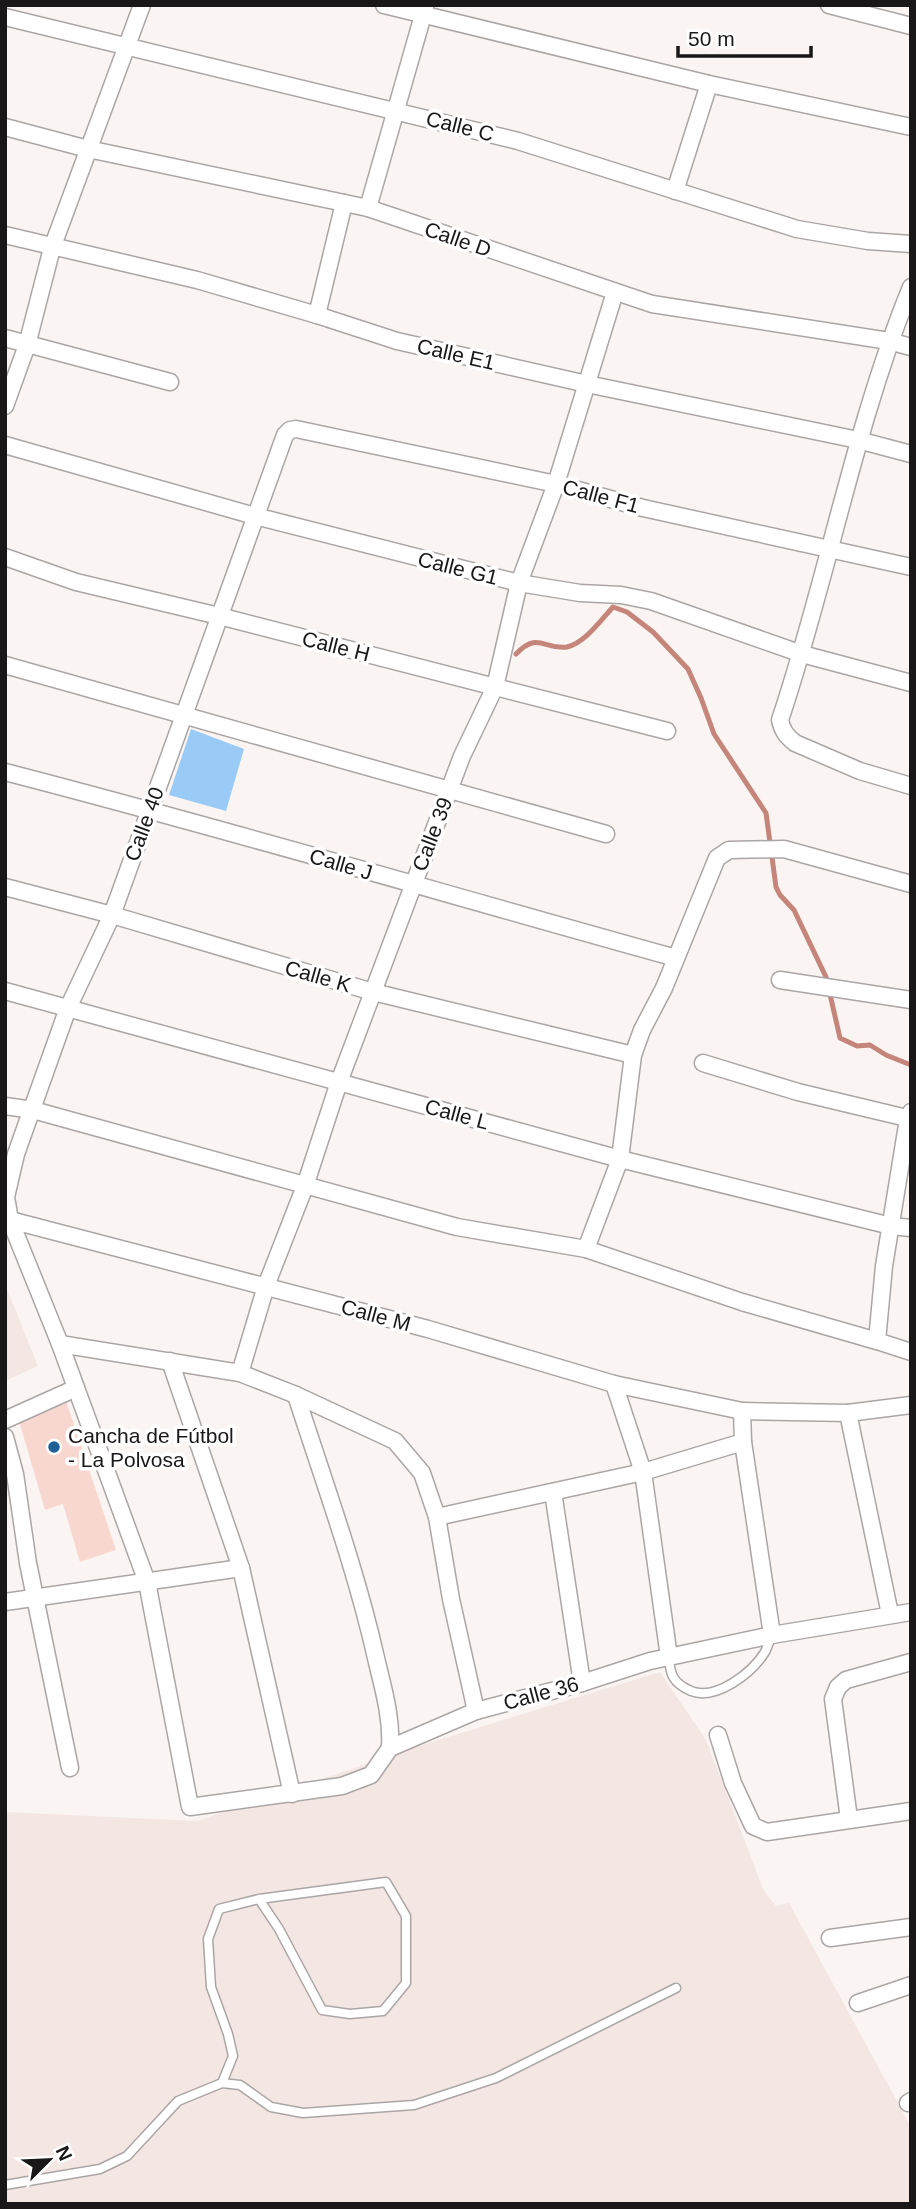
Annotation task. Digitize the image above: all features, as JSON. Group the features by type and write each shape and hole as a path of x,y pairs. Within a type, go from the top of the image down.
{"street":[{"path":"5,406 27,345 52,248 142,5"},
{"path":"384,5 424,10 709,84 911,127"},
{"path":"828,5 911,26"},
{"path":"368,208 424,10"},
{"name":"Calle C","path":"5,17 518,141 797,229 868,241 911,244"},
{"path":"675,191 709,84"},
{"name":"Calle D","path":"5,127 88,149 368,208 652,304 889,341 911,347"},
{"path":"317,315 344,203"},
{"name":"Calle E1","path":"5,236 197,280 397,341 587,384 858,440 911,454"},
{"path":"911,287 889,341 858,440 802,654 780,720 788,737 796,743 860,771 911,786"},
{"name":"Calle 39","path":"240,1373 266,1286 305,1186 339,1082 462,756 495,687 519,583 556,484 615,292"},
{"path":"5,338 170,382"},
{"name":"Calle F1","path":"290,430 296,429 556,484 643,508 911,567"},
{"name":"Calle 40","path":"190,1807 147,1582 60,1344 10,1220 6,1197 16,1154 68,1008 112,915 255,516 285,435 290,430"},
{"name":"Calle G1","path":"5,446 255,516 519,583 651,601 802,654 911,683"},
{"name":"Calle H","path":"5,557 76,582 667,731"},
{"path":"5,665 606,834"},
{"name":"Calle J","path":"5,772 150,809 676,958"},
{"path":"586,1249 620,1159 634,1055 642,1030 664,988 717,858 729,850 784,849 911,884"},
{"name":"Calle K","path":"5,887 112,915 373,992 634,1055"},
{"path":"780,980 911,1000"},
{"name":"Calle L","path":"5,991 620,1159 891,1226 911,1228"},
{"path":"703,1063 798,1092 910,1116 884,1266 877,1340"},
{"path":"5,1106 33,1110 457,1227 586,1249 742,1302 911,1352"},
{"name":"Calle M","path":"10,1220 428,1329 614,1384 742,1412 848,1413 911,1405"},
{"path":"60,1344 240,1373 296,1395 395,1441 422,1473 437,1517 451,1599 476,1710"},
{"path":"170,1361 241,1567 292,1794"},
{"path":"614,1384 643,1472 668,1657"},
{"path":"5,1420 76,1388"},
{"path":"296,1395 345,1543 369,1626 391,1724 390,1748"},
{"path":"742,1412 743,1442 772,1635"},
{"path":"848,1413 890,1614"},
{"path":"5,1437 15,1474 28,1563 70,1768"},
{"path":"437,1517 643,1472 743,1442"},
{"path":"553,1492 582,1683"},
{"path":"5,1602 241,1567"},
{"name":"Calle 36","path":"190,1807 342,1786 370,1775 390,1748 476,1710 582,1683 650,1661 772,1635 911,1612"},
{"path":"849,1819 833,1699 838,1687 846,1680 911,1662"},
{"path":"718,1735 733,1783 753,1826 767,1832 911,1811"},
{"path":"830,1938 911,1927"},
{"path":"858,2003 911,1985"}],"lane":[{"path":"668,1657 670,1675 678,1686 698,1694 716,1692 734,1683 749,1669 764,1653 772,1635"},
{"path":"222,2083 233,2056 211,1987 208,1939 219,1909 259,1899 387,1882 406,1916 406,1983 383,2011 350,2014 322,2010 279,1929 259,1899"},
{"path":"5,2185 100,2169 127,2156 178,2101 222,2083 240,2085 271,2106 303,2113 414,2105 496,2078 676,1988"}],"shaded area":[{"path":"5,1284 38,1366 5,1381"},
{"path":"66,1401 116,1550 80,1562 63,1504 45,1510 19,1421"},
{"path":"660,1672 706,1740 764,1891 776,1906 789,1903 911,2127 911,2204 5,2204 5,1812 197,1821 422,1745"}],"building":[{"path":"191,729 244,749 226,811 169,795"}],"waterway":[{"path":"516,654 536,642 559,647 574,645 613,607 627,612 653,632 688,669 714,734 766,813 776,887 794,910 826,977 840,1038 857,1046 870,1045 911,1065"}],"place":[{"name":"Cancha de Fútbol - La Polvosa","path":"54,1447"}]}
